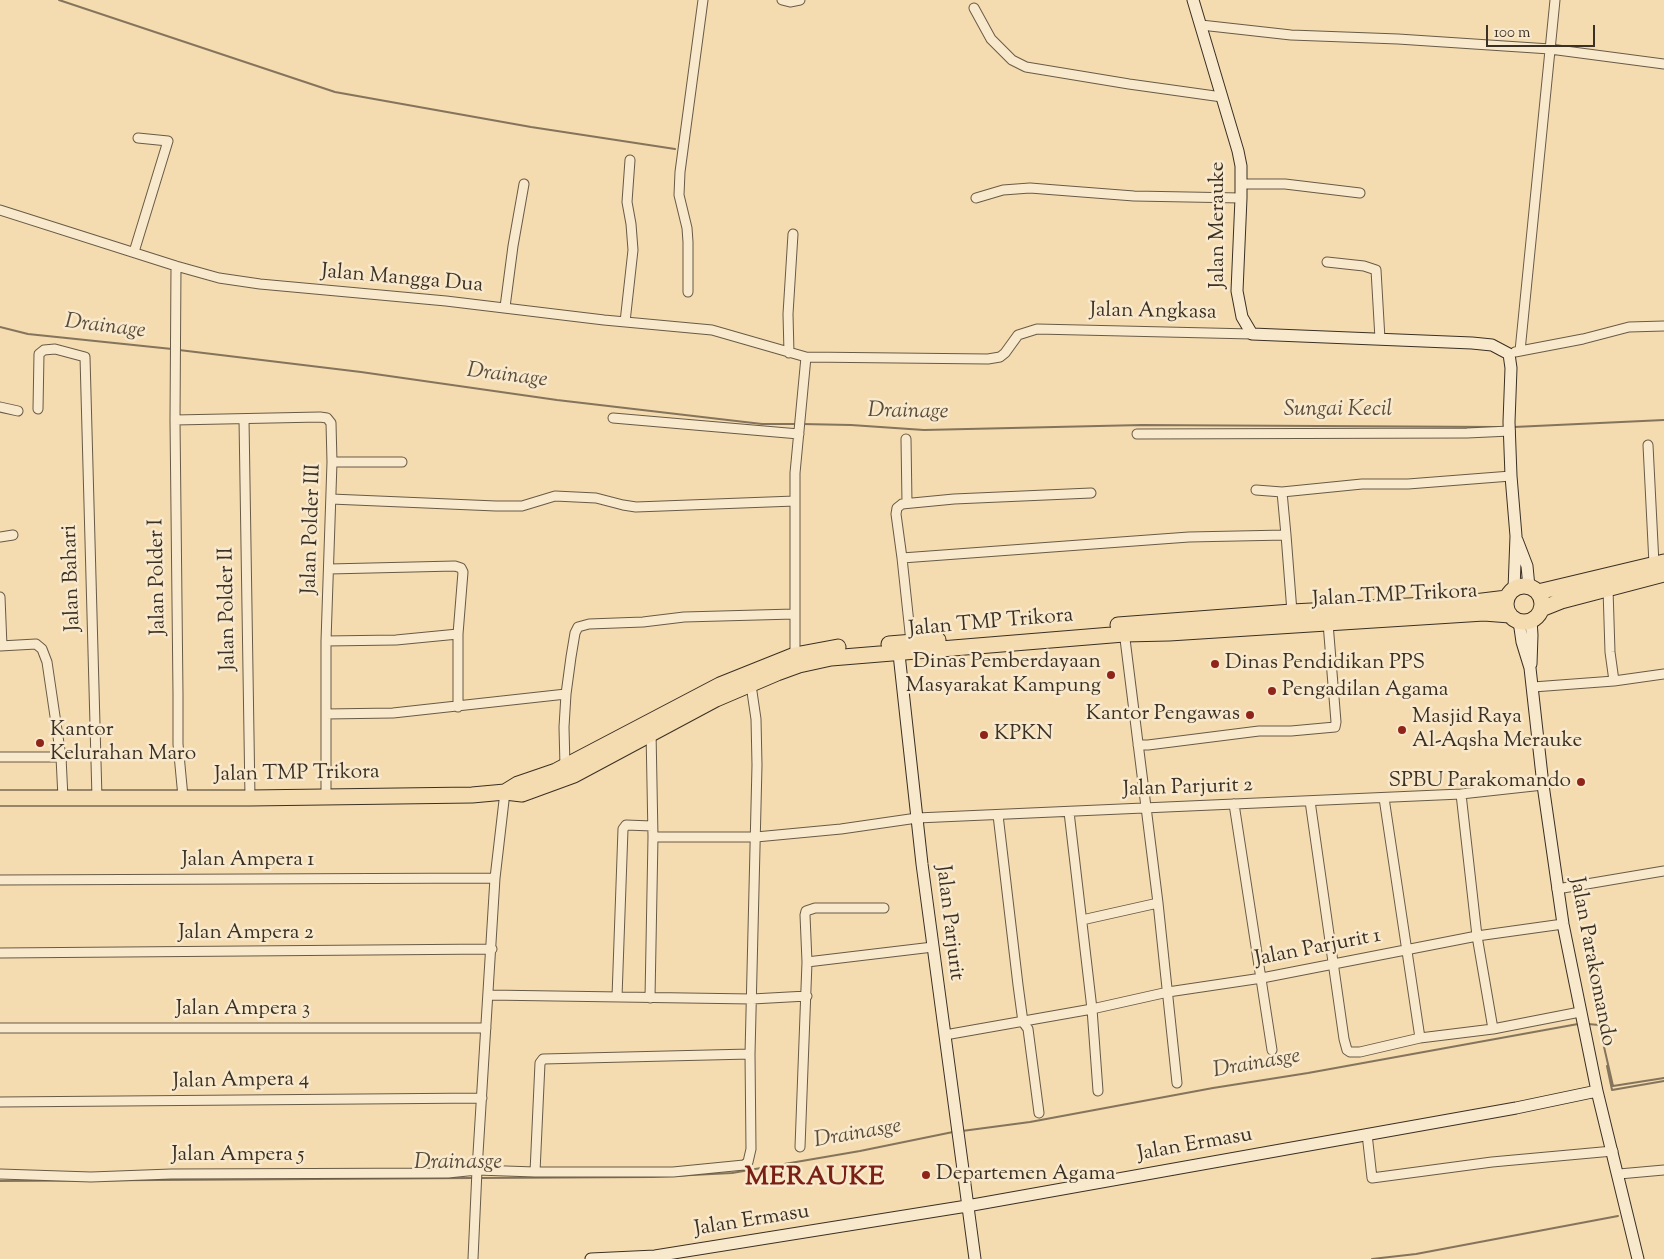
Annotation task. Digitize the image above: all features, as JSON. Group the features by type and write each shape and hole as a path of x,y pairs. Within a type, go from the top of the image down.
{"highway":[{"name":"Jalan TMP Trikora","path":"505,792 518,784 556,772 708,702 792,668 831,658 902,646 1004,635 1124,629 1169,633 1466,603 1511,594 1524,586 1534,589 1661,567"},
{"path":"1525,616 1561,601 1608,589 1661,567"},
{"path":"1525,616 1541,597 1534,589"},
{"path":"1511,594 1506,604 1525,616"},
{"name":"Jalan TMP Trikora","path":"0,798 250,798 472,795 505,792 522,794 551,785 607,758 651,727 720,685 795,655 840,647 902,646 1124,629 1292,612 1318,619 1484,613 1525,616"}],"street":[{"path":"688,292 688,242 687,228 679,195 680,172 703,0"},
{"path":"782,0 790,2 800,0"},
{"name":"Jalan Merauke","path":"1193,0 1238,151 1242,184 1237,291 1242,317 1252,334"},
{"path":"1511,594 1516,536 1511,476 1511,368 1515,352 1555,0"},
{"path":"974,8 991,39 1012,60 1026,67 1222,97"},
{"path":"1200,25 1291,35 1550,48 1664,64"},
{"path":"134,252 168,141 138,138"},
{"path":"625,322 633,250 627,202 630,160"},
{"path":"505,307 524,184"},
{"path":"1242,184 1285,184 1360,193"},
{"path":"976,198 1003,190 1030,188 1134,196 1241,198"},
{"name":"Jalan Mangga Dua","path":"0,210 219,278 260,284 505,307 625,322 712,330 806,358"},
{"path":"790,353 788,314 793,234"},
{"path":"1327,262 1364,266 1376,270 1380,339"},
{"name":"Jalan Polder I","path":"176,266 175,420 178,744 182,798"},
{"path":"1515,352 1583,339 1629,327 1664,326"},
{"name":"Jalan Angkasa","path":"806,358 988,359 1000,357 1005,353 1018,335 1037,329 1252,334 1478,343 1515,352"},
{"name":"Jalan Bahari","path":"38,409 39,354 44,350 55,349 85,358 97,798"},
{"path":"795,655 795,501 806,358"},
{"path":"0,407 18,411"},
{"name":"Jalan Polder III","path":"175,420 320,417 327,418 331,423 332,462 326,641 326,796"},
{"path":"613,418 799,431"},
{"name":"Jalan Polder II","path":"244,420 250,798"},
{"path":"1137,434 1466,433 1510,428"},
{"path":"906,439 907,503"},
{"path":"1648,445 1661,567"},
{"path":"332,462 402,462"},
{"path":"1256,490 1282,492 1362,484 1408,484 1511,476"},
{"path":"1282,492 1292,612"},
{"path":"902,646 902,558 896,514 897,508 907,503 954,499 1091,494"},
{"path":"331,500 522,506 555,496 596,498 636,507 795,501"},
{"path":"0,537 13,535"},
{"path":"902,558 1190,537 1286,535"},
{"path":"1516,536 1534,589"},
{"path":"329,569 454,566 461,568 458,634 458,707"},
{"path":"1608,589 1610,652 1614,681"},
{"path":"0,597 1,646 36,644 42,649 47,662 64,798"},
{"path":"565,767 564,728 566,694 575,633 578,627 583,625 643,622 684,617 794,614"},
{"name":"Jalan Parakomando","path":"1525,616 1533,651 1530,668 1557,889 1597,1091 1619,1174 1638,1259"},
{"path":"1138,745 1259,731 1291,731 1335,727 1336,722 1318,619"},
{"path":"1124,629 1147,808 1177,1083"},
{"path":"326,641 396,640 458,634"},
{"name":"Jalan Parjurit","path":"902,646 916,818 975,1259"},
{"path":"1533,687 1614,681 1664,674"},
{"path":"535,1172 540,1063 543,1059 750,1054 757,744 756,719 750,685"},
{"path":"326,714 393,713 566,694"},
{"path":"650,998 653,838 651,727"},
{"path":"0,757 60,757"},
{"path":"1493,1029 1476,936 1461,794 1543,785"},
{"path":"473,1259 495,878 505,792"},
{"name":"Jalan Parjurit 2","path":"653,838 756,837 841,829 916,818 1461,794"},
{"path":"1384,798 1420,1038"},
{"path":"1310,801 1347,1050 1350,1052 1360,1052 1420,1038 1493,1029 1580,1012"},
{"path":"1234,804 1272,1050"},
{"path":"1069,812 1092,1009 1098,1091"},
{"path":"998,815 1024,1022 1028,1029 1039,1113"},
{"path":"617,997 623,829 626,825 652,826"},
{"path":"1557,889 1664,871"},
{"name":"Jalan Ampera 1","path":"0,880 495,878"},
{"path":"1082,920 1158,903"},
{"path":"800,1147 807,996 806,911 816,908 884,908"},
{"name":"Jalan Parjurit 1","path":"945,1035 1092,1009 1168,992 1262,978 1476,936 1564,924"},
{"path":"807,962 933,947"},
{"name":"Jalan Ampera 2","path":"0,953 492,949"},
{"path":"489,995 752,999 807,996"},
{"name":"Jalan Ampera 3","path":"0,1028 486,1028"},
{"name":"Jalan Ampera 5","path":"0,1174 91,1177 171,1174 448,1173 477,1170 673,1172 744,1165 750,1157 751,1149 750,1054"},
{"name":"Jalan Ermasu","path":"591,1259 655,1258 967,1206 1516,1108 1597,1091"},
{"name":"Jalan Ampera 4","path":"0,1102 482,1098"},
{"path":"1366,1134 1372,1178 1492,1162 1613,1151"},
{"path":"1619,1174 1664,1170"}],"waterway":[{"path":"59,0 335,92 531,127 675,149"},
{"name":"Drainage","path":"0,327 28,334 172,349"},
{"name":"Drainage","path":"179,350 361,372 557,400 762,424 797,424"},
{"name":"Sungai Kecil","path":"1514,427 1664,420"},
{"name":"Sungai Kecil","path":"802,424 924,430 1142,425 1497,427"},
{"name":"Drainasge","path":"962,1131 1030,1122 1578,1024"},
{"name":"Sungai Kecil","path":"1588,1024 1599,1025 1613,1086 1664,1078"},
{"name":"Sungai Kecil","path":"1607,1066 1612,1090 1664,1081"},
{"name":"Drainasge","path":"479,1178 652,1177 732,1173 860,1151 953,1132"},
{"name":"Drainasge","path":"0,1181 474,1178"},
{"path":"1372,1259 1416,1254 1618,1216"}],"place":[{"name":"Dinas Pendidikan PPS","path":"1215,664"},
{"name":"Dinas Pemberdayaan Masyarakat Kampung","path":"1111,675"},
{"name":"Pengadilan Agama","path":"1272,691"},
{"name":"Kantor Pengawas","path":"1250,715"},
{"name":"Masjid Raya Al-Aqsha Merauke","path":"1402,730"},
{"name":"KPKN","path":"984,735"},
{"name":"Kantor Kelurahan Maro","path":"40,743"},
{"name":"SPBU Parakomando","path":"1581,782"},
{"name":"Departemen Agama","path":"926,1175"}],"district":[{"name":"MERAUKE","path":"815,1180"}]}
